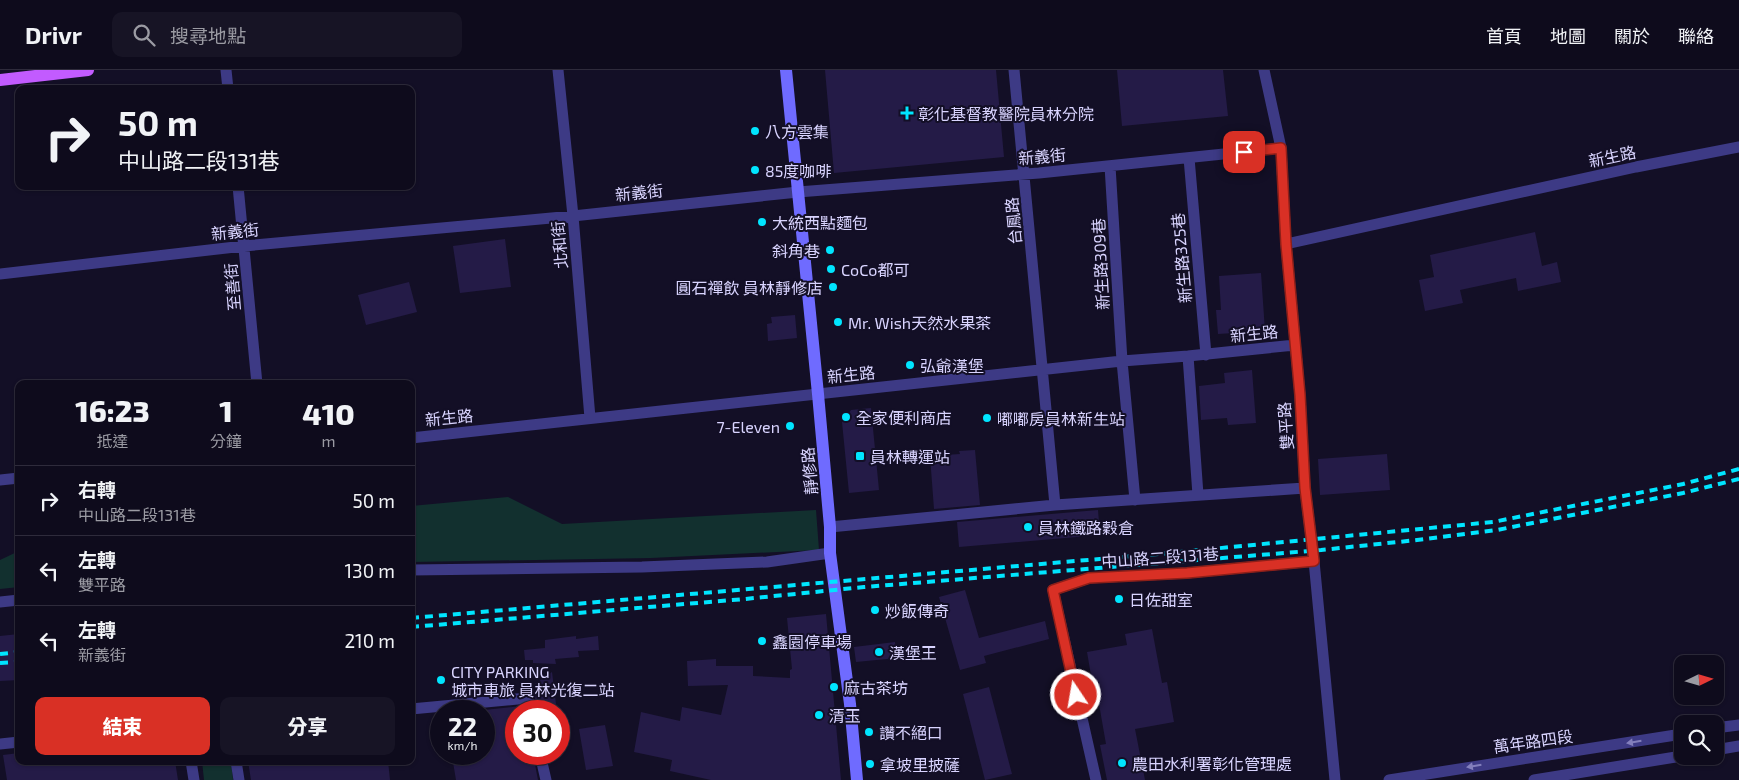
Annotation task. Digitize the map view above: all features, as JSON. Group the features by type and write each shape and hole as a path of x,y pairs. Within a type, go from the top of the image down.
{"main road":[{"path":"0,80 88,70"}],"street":[{"path":"226,70 228,85"},
{"name":"北和街","path":"558,70 573,216 590,418"},
{"name":"靜修路","path":"786,70 818,394 830,527 830,553 850,704 857,780"},
{"name":"台鳳路","path":"1014,70 1055,505"},
{"name":"雙平路","path":"1264,70 1281,148 1286,244 1305,488 1335,780"},
{"name":"新生路","path":"1286,244 1636,167 1739,147"},
{"name":"新義街","path":"0,274 244,246 573,216 798,192 1025,175 1281,148"},
{"name":"新生路325巷","path":"1188,158 1206,355"},
{"name":"新生路309巷","path":"1110,166 1122,361 1135,500"},
{"name":"至善街","path":"238,190 257,380"},
{"name":"新生路","path":"415,438 1122,361 1206,355 1295,345"},
{"path":"1188,356 1198,496"},
{"path":"0,480 15,478"},
{"path":"830,527 1055,505 1305,488"},
{"path":"415,570 642,567 767,562 830,553"},
{"name":"中山路二段131巷","path":"1096,780 1053,590 1089,578 1187,573 1314,561"},
{"path":"0,602 15,600"},
{"path":"506,700 528,698 528,700"},
{"path":"415,709 505,700"},
{"path":"1724,727 1739,725"},
{"name":"萬年路四段","path":"1389,780 1674,735"},
{"path":"0,744 15,742"},
{"path":"1724,748 1739,746"},
{"path":"1534,780 1674,757"},
{"path":"192,765 194,780"},
{"path":"237,765 239,780"},
{"path":"543,765 546,780"}],"green space":[{"path":"508,497 562,524 816,510 819,550 651,558 415,562 415,506"},
{"path":"15,553 15,587 0,589 0,560"},
{"path":"202,765 231,765 233,780 204,780"}],"building":[{"name":"彰化基督教醫院員林分院","path":"825,70 996,70 1004,157 834,173"},
{"path":"1117,70 1223,70 1228,116 1122,126"},
{"path":"1535,232 1542,266 1557,262 1561,282 1518,291 1516,278 1460,290 1463,303 1425,311 1419,280 1434,277 1430,255"},
{"path":"505,239 511,287 460,293 453,246"},
{"path":"1261,273 1265,331 1218,334 1216,310 1221,310 1219,276"},
{"path":"409,282 417,312 366,325 358,295"},
{"path":"795,315 797,338 768,341 767,324 772,323 771,317"},
{"path":"1252,370 1256,423 1228,425 1227,418 1201,420 1199,386 1225,383 1224,373"},
{"name":"員林轉運站","path":"871,408 879,490 849,493 842,422 851,410"},
{"path":"975,450 980,505 934,509 930,456 960,454 959,451"},
{"path":"1387,454 1390,490 1320,495 1318,459"},
{"name":"員林鐵路穀倉","path":"1098,510 1100,535 959,547 957,522"},
{"path":"965,590 979,638 1045,621 1049,639 984,656 986,663 960,670 939,597"},
{"path":"826,614 841,780 711,780 670,771 672,760 634,752 641,712 680,721 682,707 721,715 728,685 688,686 687,661 716,659 716,666 753,666 753,676 790,678 790,670 792,669 787,618"},
{"path":"1152,629 1162,683 1167,682 1174,722 1135,729 1145,780 1107,780 1100,745 1106,744 1096,687 1093,687 1087,652 1127,645 1125,634"},
{"path":"15,634 15,680 0,681 0,636"},
{"path":"576,636 576,639 598,636 599,650 578,651 579,657 555,659 556,664 533,663 533,660 525,660 524,650 545,648 545,640"},
{"path":"895,642 897,658 856,662 854,647"},
{"path":"552,672 556,700 536,700 533,693 537,692 535,684"},
{"path":"989,687 1012,774 985,780 963,694"},
{"path":"505,708 505,765 535,765 538,780 456,780 454,765 495,765 495,709"},
{"path":"605,725 613,766 586,770 579,729"},
{"path":"15,754 15,765 176,765 178,780 7,780 3,755"},
{"path":"249,765 388,765 390,780 251,780"}],"railway":[{"path":"415,618 1169,553 1493,522 1683,484 1739,469"},
{"path":"415,627 864,587 1321,550 1417,540 1497,530 1683,493 1739,479"},
{"path":"0,654 15,652"},
{"path":"0,663 15,662"}],"place":[{"name":"彰化基督教醫院員林分院","path":"907,113"},
{"name":"八方雲集","path":"755,131"},
{"name":"85度咖啡","path":"755,170"},
{"name":"大統西點麵包","path":"762,222"},
{"name":"斜角巷","path":"830,250"},
{"name":"CoCo都可","path":"831,269"},
{"name":"圓石禪飲 員林靜修店","path":"833,287"},
{"name":"Mr. Wish天然水果茶","path":"838,322"},
{"name":"弘爺漢堡","path":"910,365"},
{"name":"全家便利商店","path":"846,417"},
{"name":"嘟嘟房員林新生站","path":"987,418"},
{"name":"7-Eleven","path":"790,426"},
{"name":"員林轉運站","path":"860,456"},
{"name":"員林鐵路穀倉","path":"1028,527"},
{"name":"日佐甜室","path":"1119,599"},
{"name":"炒飯傳奇","path":"875,610"},
{"name":"鑫園停車場","path":"762,641"},
{"name":"漢堡王","path":"879,652"},
{"name":"CITY PARKING 城市車旅 員林光復二站","path":"441,680"},
{"name":"麻古茶坊","path":"834,687"},
{"name":"清玉","path":"819,715"},
{"name":"讚不絕口","path":"869,732"},
{"name":"農田水利署彰化管理處","path":"1122,763"},
{"name":"拿坡里披薩","path":"870,764"}],"route":[{"path":"1076,695 1053,590 1089,578 1187,573 1314,561 1305,488 1300,395 1286,244 1281,148 1244,152"}]}
